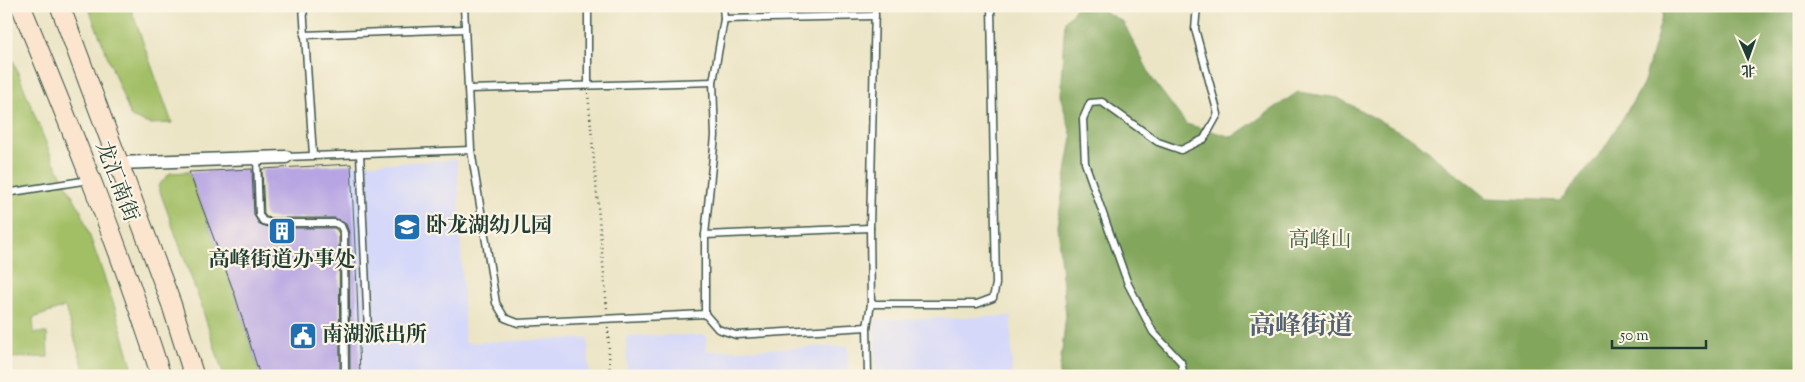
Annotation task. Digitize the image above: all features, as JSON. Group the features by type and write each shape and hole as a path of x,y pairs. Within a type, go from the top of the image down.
{"main road":[{"name":"龙汇南街","path":"21,6 92,179 141,314 161,376"},
{"name":"龙汇南街","path":"60,6 171,302 194,376"}],"street":[{"path":"119,163 286,157"}],"lane":[{"path":"303,6 312,155"},
{"path":"464,6 471,150 496,303 505,318 518,323 706,314"},
{"path":"588,6 588,86"},
{"path":"723,6 724,19 714,82 715,136 705,236 706,314 718,329 736,335 867,327"},
{"path":"868,376 867,327 871,304 870,228 875,6"},
{"path":"871,304 978,304 993,298 996,284 991,6"},
{"path":"1184,376 1181,362 1153,332 1128,284 1084,163 1083,119 1090,103 1102,102 1158,142 1180,150 1204,139 1218,114 1195,29 1197,6"},
{"path":"724,19 875,16"},
{"path":"304,35 465,29"},
{"path":"468,89 714,82"},
{"path":"286,157 471,150"},
{"path":"360,154 368,330"},
{"path":"257,158 259,215 263,221 272,223 335,223 341,226 344,233 345,376"},
{"path":"6,193 92,179"},
{"path":"705,236 870,228"}],"path":[{"path":"588,86 608,319 610,376"}],"shaded area":[{"name":"卧龙湖幼儿园","path":"457,160 465,343 588,338 589,376 360,376 351,165"},
{"path":"1011,316 1012,376 876,376 874,320"},
{"path":"706,335 707,351 848,346 849,376 627,376 626,336"}],"green space":[{"path":"88,6 130,6 172,123 149,124 131,117"},
{"name":"高峰山","path":"1078,6 1095,6 1123,22 1153,80 1186,124 1232,137 1298,92 1338,98 1413,139 1486,198 1560,201 1603,150 1643,85 1663,14 1663,6 1799,6 1799,376 1059,376 1066,315 1057,226 1072,137 1060,95 1065,21"},
{"path":"6,43 52,158 81,211 115,308 135,376 86,376 65,307 33,318 34,333 47,333 48,357 6,358"},
{"path":"189,172 235,295 260,376 224,376 200,302 158,186 170,173"}],"building":[{"path":"351,164 360,376 350,376 349,233 346,224 335,218 266,217 264,213 262,169"},
{"path":"252,169 254,215 259,224 272,228 334,228 339,234 340,376 260,376 235,295 189,172"}],"place":[{"name":"卧龙湖幼儿园","path":"407,227"},
{"name":"高峰街道办事处","path":"282,231"},
{"name":"南湖派出所","path":"303,336"}],"district":[{"name":"高峰街道","path":"1301,327"}]}
